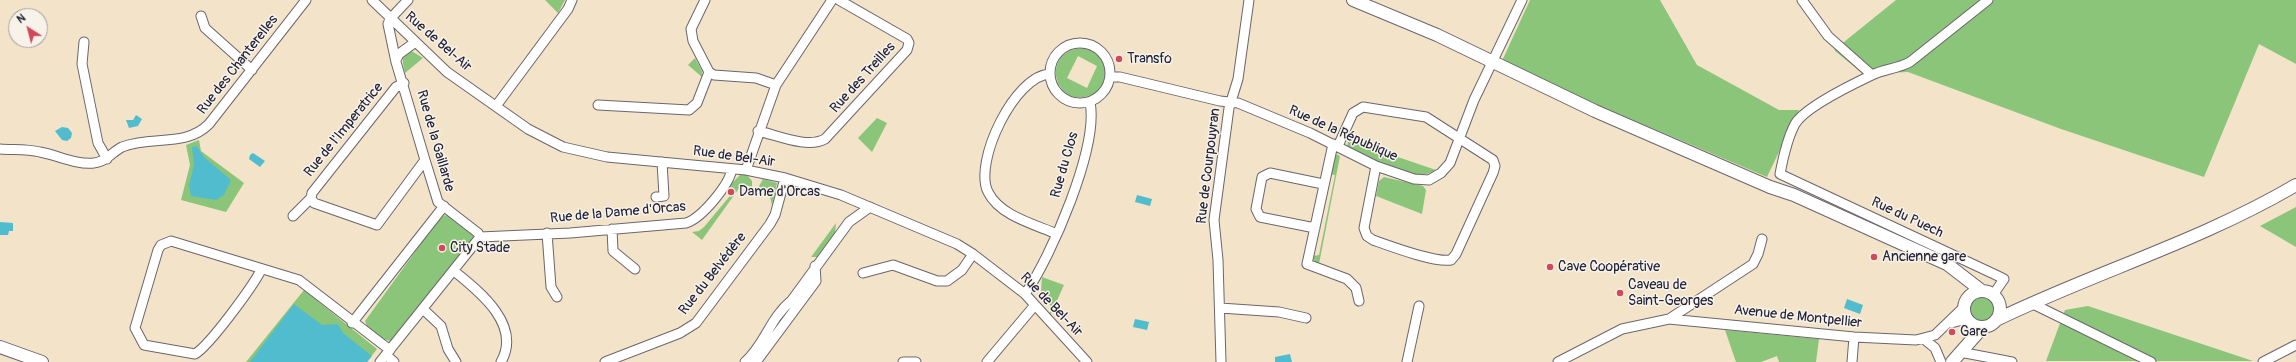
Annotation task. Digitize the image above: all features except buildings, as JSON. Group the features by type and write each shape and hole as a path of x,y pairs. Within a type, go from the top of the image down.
{"street":[{"name":"Rue des Chanterelles","path":"0,149 38,151 83,163 102,162 122,147 132,144 182,139 202,132 306,0"},
{"name":"Rue de Bel-Air","path":"372,0 414,42 447,72 534,133 563,147 607,157 746,170 785,178 822,188 957,244 973,254 1025,294 1087,362"},
{"path":"390,18 408,0"},
{"path":"496,106 568,9 572,0"},
{"path":"705,0 691,29 693,41 709,72 714,75 756,78 776,86"},
{"path":"746,170 758,131 776,86 832,0"},
{"name":"Rue des Treilles","path":"758,131 806,142 819,142 825,139 907,50 909,43 907,39 839,0"},
{"name":"Rue de Courpouyran","path":"1221,362 1218,260 1214,220 1232,101 1243,52 1249,0"},
{"path":"1352,0 1437,35 1626,125 1770,187 1794,195 1955,269 1966,279 1991,296 2000,311 1996,320 1991,325 1971,316"},
{"name":"Rue de la République","path":"1110,77 1120,77 1220,101 1232,101 1335,145 1376,166 1414,179 1434,178 1450,162 1474,100 1492,62 1501,48 1522,0"},
{"path":"1802,0 1828,36 1872,75 1900,67 1910,62 1988,0"},
{"path":"201,16 205,28 252,70"},
{"name":"Rue de la Gaillarde","path":"390,18 388,24 396,60 438,202 478,233 480,237"},
{"path":"84,42 82,64 98,143 106,159"},
{"path":"396,60 403,50 414,42"},
{"path":"1079,43 1094,47 1102,52 1110,68 1110,77 1104,92 1090,102 1076,103 1062,97 1056,90 1050,74 1051,66 1058,53 1072,44 1079,43"},
{"path":"598,105 689,110 698,103 709,72"},
{"path":"1050,74 1040,75 1023,87 1008,107 989,153 984,173 988,192 1000,207 1018,218 1057,234"},
{"name":"Rue du Puech","path":"1872,75 1813,107 1801,116 1788,140 1780,174 2004,279 1991,296"},
{"name":"Rue de l'Imperatrice","path":"293,216 311,198 312,193 396,87 404,83"},
{"name":"Rue du Clos","path":"1025,294 1039,275 1057,234 1079,175 1092,118 1090,102"},
{"path":"1359,301 1356,288 1346,279 1307,264 1323,184 1335,145 1356,109 1363,107 1426,117 1489,157 1495,166 1456,254 1451,260 1443,261 1373,240 1367,236 1364,228 1376,166"},
{"name":"Rue de l'Imperatrice","path":"311,198 314,203 376,225 425,160"},
{"path":"656,197 664,196 662,162"},
{"name":"Rue de la Dame d'Orcas","path":"480,237 681,224 692,221 700,215 729,180 732,169"},
{"path":"1315,228 1260,217 1256,209 1262,177 1270,173 1323,184"},
{"name":"Rue du Belvédère","path":"605,362 680,333 696,323 770,224 775,215 785,178"},
{"path":"1996,320 2215,226 2255,208 2296,185"},
{"path":"352,322 444,206"},
{"path":"746,362 764,339 771,323 782,308 792,300 814,266 849,222 870,208"},
{"path":"612,229 613,251 635,269"},
{"path":"547,233 552,287 557,297"},
{"path":"385,355 424,310 480,237"},
{"path":"1669,319 1753,264 1758,254 1762,239"},
{"path":"261,270 257,279 228,318 196,354 144,345 138,337 135,328 161,245 171,241 205,250 261,270 299,280 352,322 394,362"},
{"path":"863,273 893,265 937,281 947,281 962,270 973,254"},
{"path":"756,362 816,281 814,266"},
{"path":"454,271 481,293 492,305 504,326 507,342 501,362"},
{"path":"1966,279 1971,316"},
{"path":"1952,362 1962,349 1971,316 1974,293 2028,306 2151,362"},
{"path":"987,362 1035,305"},
{"path":"1407,362 1419,306"},
{"path":"1220,308 1279,312 1306,318"},
{"path":"424,310 442,326 448,348 456,362"},
{"name":"Avenue de Montpellier","path":"1560,362 1622,329 1669,319 1854,337 1924,339 1935,335 1950,323 1971,316"},
{"path":"1852,362 1854,337"},
{"path":"1924,339 1935,348 1941,362"},
{"path":"2263,362 2296,346"},
{"path":"0,347 42,362"},
{"path":"1962,349 2012,362"},
{"path":"903,362 916,362"}],"green space":[{"path":"545,0 565,0 558,13"},
{"path":"1530,0 1660,0 1697,65 1779,110 1799,110 1767,177 1558,88 1502,61"},
{"path":"1896,0 2296,0 2296,64 2259,44 2204,177 2061,129 1908,72 1863,74 1834,50"},
{"path":"1087,48 1099,56 1103,62 1105,68 1104,81 1096,93 1081,97 1069,95 1061,88 1057,78 1057,67 1061,57 1071,50","holes":["1078,56 1097,66 1087,88 1067,78"]},
{"path":"410,50 423,58 405,73 403,57"},
{"path":"695,58 702,71 702,77 688,65"},
{"path":"877,118 887,123 872,152 858,138"},
{"path":"199,140 201,151 244,183 226,212 181,200 190,165 186,145"},
{"path":"1348,140 1436,170 1427,174 1416,174 1392,168 1347,147"},
{"path":"1334,153 1340,156 1319,264 1315,262 1313,256 1319,255 1335,175 1329,174"},
{"path":"740,175 747,175 752,181 752,187 742,184 702,240 692,232 699,231 704,227 734,191 729,186"},
{"path":"1384,177 1423,186 1426,190 1422,214 1376,196 1379,181"},
{"path":"763,179 777,183 772,205 769,193 758,188"},
{"path":"2296,207 2296,247 2260,226"},
{"path":"448,215 473,233 473,240 396,338 390,341 378,336 368,328 365,321 441,216"},
{"path":"836,223 835,233 817,257 811,257"},
{"path":"1042,277 1064,285 1050,316 1049,314 1052,308 1041,292"},
{"path":"304,290 377,349 367,362 246,362"},
{"path":"1982,294 1988,295 1996,303 1996,315 1988,323 1982,324 1976,323 1968,315 1967,309 1968,303 1976,295"},
{"path":"2088,306 2253,361 2046,361 2065,310"},
{"path":"1725,330 1819,339 1816,362 1779,362 1777,356 1761,362 1736,362"}],"water":[{"path":"136,115 142,119 138,126 129,128 126,120 133,120"},
{"path":"62,127 68,128 72,133 71,138 67,141 62,140 55,131"},
{"path":"197,146 204,157 231,180 224,195 216,200 191,196 189,185 194,165 192,147"},
{"path":"253,153 265,161 260,167 249,159 250,155"},
{"path":"1137,195 1152,199 1150,206 1135,202"},
{"path":"0,222 13,223 13,231 9,231 8,235 0,235"},
{"path":"1847,299 1863,305 1860,314 1844,308"},
{"path":"294,304 322,325 338,324 343,333 372,356 367,362 250,362"},
{"path":"1135,319 1149,322 1147,330 1133,327"},
{"path":"1290,354 1292,362 1275,362 1275,357"}],"place":[{"name":"Transfo","path":"1119,59"},
{"name":"Dame d'Orcas","path":"731,192"},
{"name":"City Stade","path":"442,248"},
{"name":"Ancienne gare","path":"1874,257"},
{"name":"Cave Coopérative","path":"1550,267"},
{"name":"Caveau de Saint-Georges","path":"1620,293"},
{"name":"Gare","path":"1952,332"}]}
